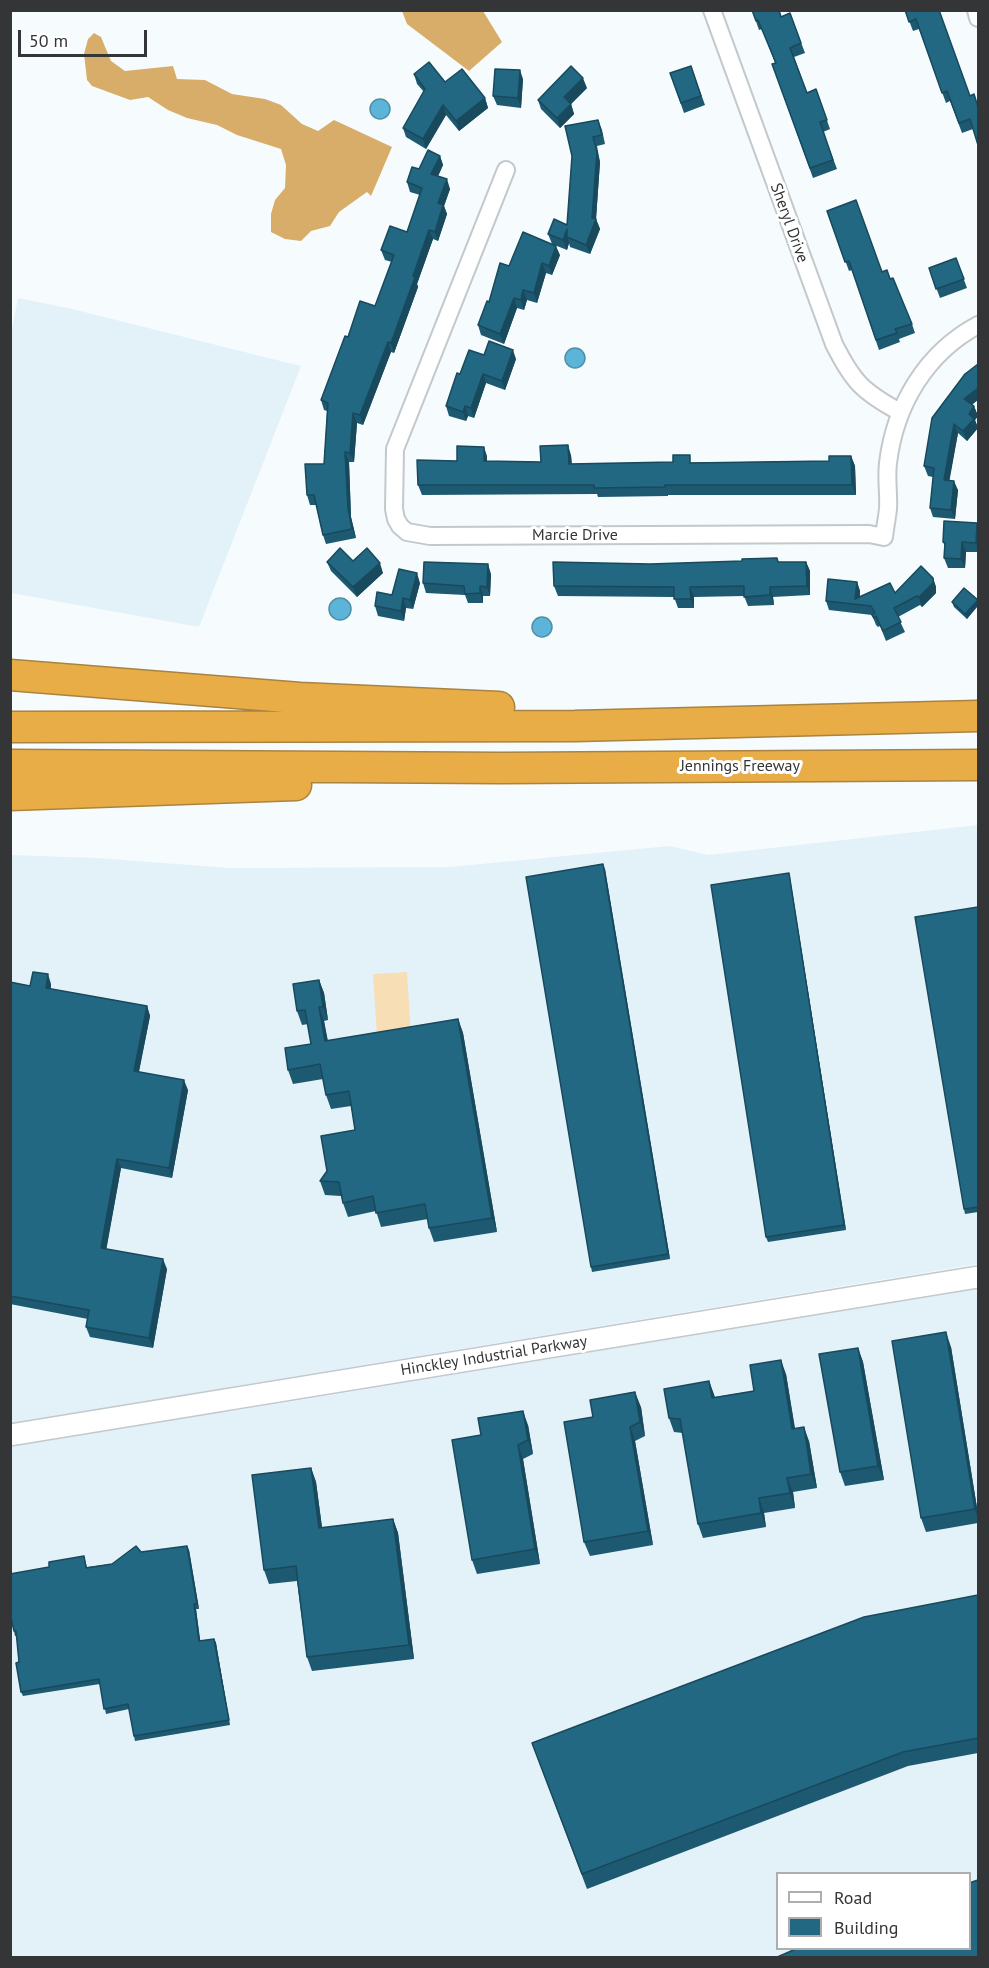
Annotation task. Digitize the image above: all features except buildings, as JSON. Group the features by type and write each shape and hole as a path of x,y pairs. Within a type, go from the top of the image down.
{"highway":[{"path":"10,669 76,680"},
{"path":"10,675 300,698 720,721"},
{"path":"10,727 575,726 978,716"},
{"path":"10,765 502,768"},
{"name":"Jennings Freeway","path":"502,768 978,765"},
{"path":"10,795 398,780 502,768"}],"street":[{"name":"Sheryl Drive","path":"711,10 834,344 856,382 871,396 900,412"},
{"path":"976,10 978,18"},
{"name":"Marcie Drive","path":"506,170 395,449 394,509 400,526 407,532 430,536 869,534 884,537 888,510 887,464 900,412 932,361 947,345 978,325"},
{"name":"Hinckley Industrial Parkway","path":"10,1435 978,1277"}],"shaded area":[{"path":"402,11 483,11 502,42 469,71 407,24"},
{"path":"94,33 101,37 111,61 125,71 173,66 177,79 205,80 232,94 265,99 281,105 302,124 318,131 334,120 392,147 371,196 367,192 339,212 330,226 311,231 301,241 285,239 271,232 271,214 275,200 285,188 286,165 281,149 237,135 217,125 187,118 168,110 148,97 130,100 92,86 87,80 84,54 88,39"},
{"path":"18,298 68,308 301,366 199,627 11,593 10,339"},
{"path":"978,825 978,1264 224,1388 228,1412 978,1288 978,1957 11,1958 11,855 97,858 230,868 449,867 670,846 708,855"},
{"path":"407,972 411,1035 377,1037 373,974"}],"water":[{"path":"380,99 387,102 390,109 387,116 380,119 373,116 370,109 373,102"},
{"path":"575,348 582,351 585,358 582,365 575,368 568,365 565,358 568,351"},
{"path":"340,598 348,601 351,609 348,617 340,620 332,617 329,609 332,601"},
{"path":"542,617 549,620 552,627 549,634 542,637 535,634 532,627 535,620"}]}
